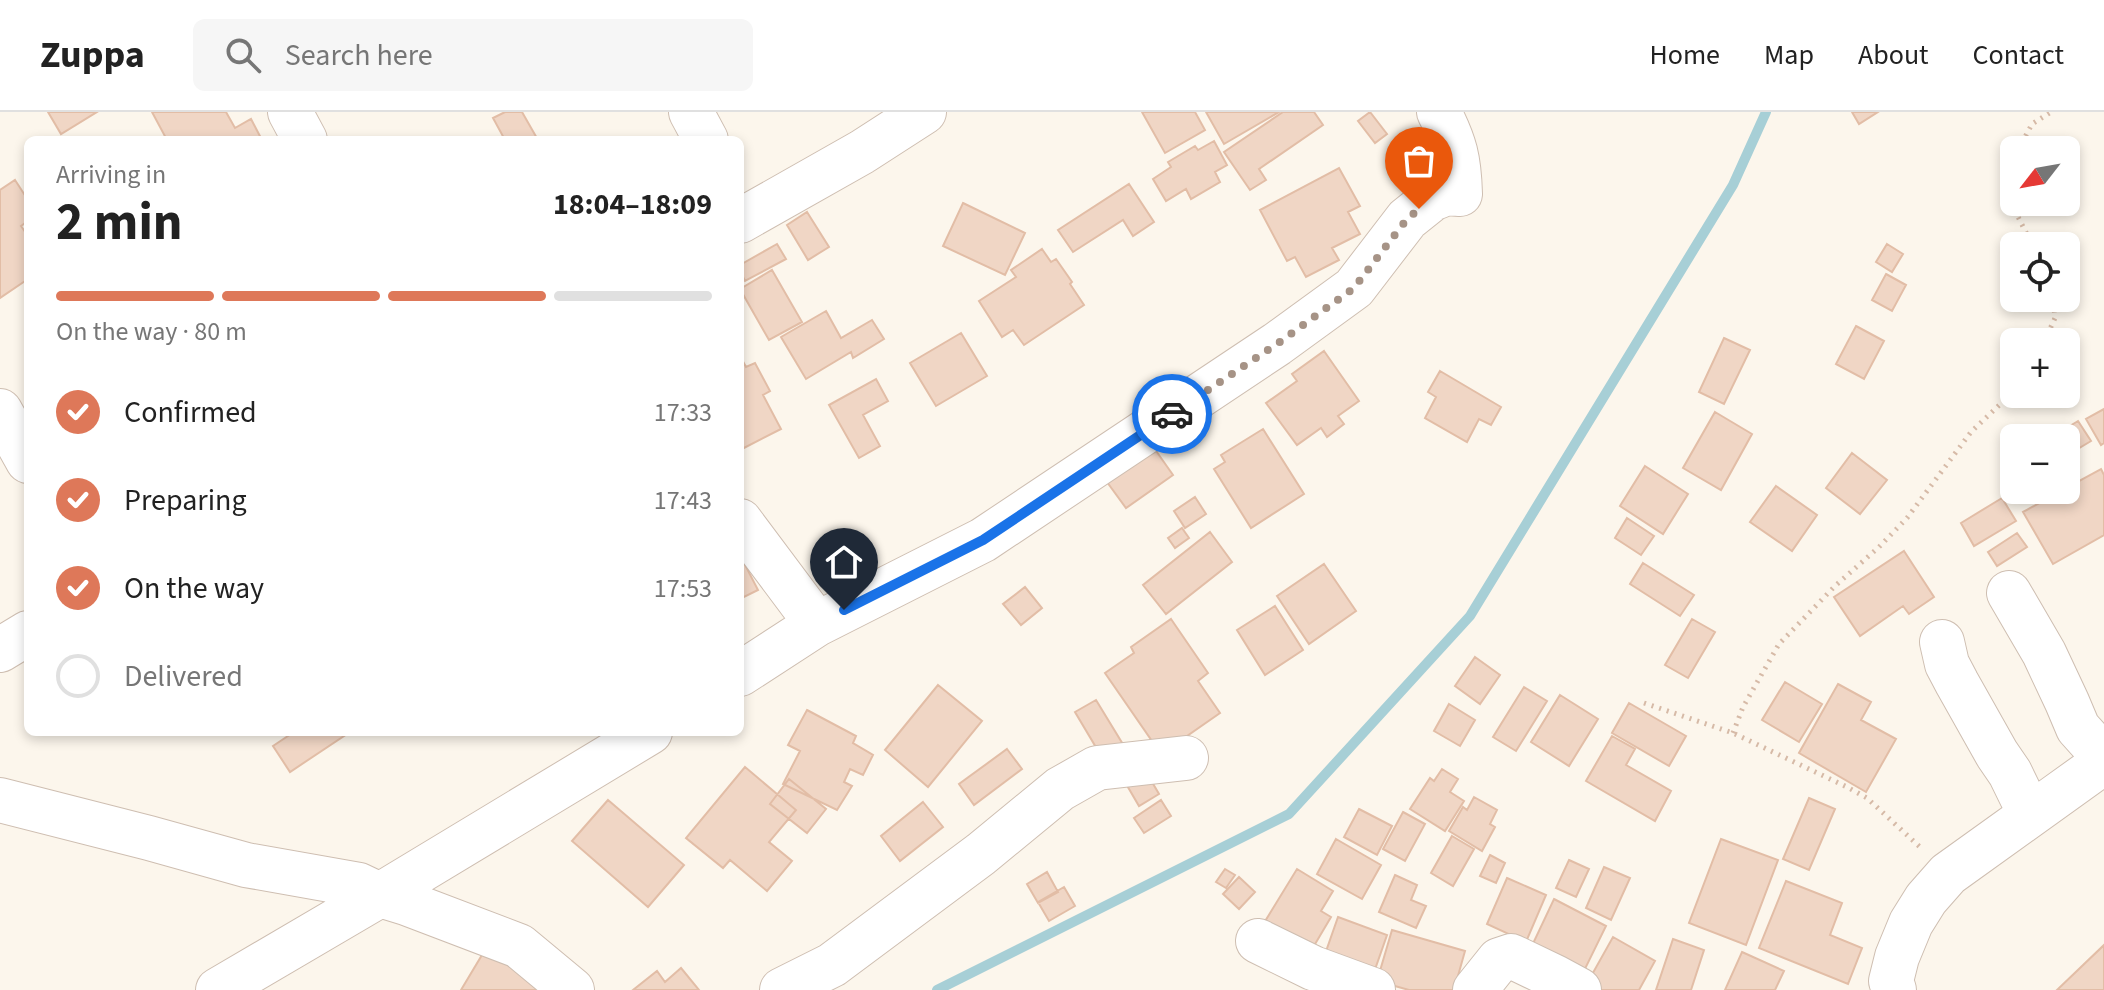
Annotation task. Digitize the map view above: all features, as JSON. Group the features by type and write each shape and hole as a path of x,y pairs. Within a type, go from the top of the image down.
{"street":[{"path":"290,112 303,136"},
{"path":"691,112 704,136"},
{"path":"744,211 862,152 924,112"},
{"path":"744,671 817,624 983,540 1277,344 1354,288 1407,219 1432,199 1447,193 1460,194 1452,136 1439,112"},
{"path":"0,411 24,454"},
{"path":"744,526 817,624"},
{"path":"1894,990 1891,981 1897,957 1911,923 1926,899 1948,874 2104,760 2078,728 2044,653 2009,593"},
{"path":"0,650 24,635"},
{"path":"1942,642 1947,664 2030,814"},
{"path":"218,990 643,736"},
{"path":"782,990 832,965 981,854 1060,789 1097,768 1186,758"},
{"path":"0,800 246,865 359,885 519,946 572,990"},
{"path":"1258,941 1313,968 1373,990"},
{"path":"1475,990 1499,960 1511,956 1579,990"}],"path":[{"path":"2026,136 2032,124 2051,112"},
{"path":"1733,733 1743,707 1779,644 1835,586 1898,528 1971,432 2000,404"},
{"path":"1644,703 1733,733 1867,798 1948,874"}],"building":[{"path":"48,112 97,112 61,134"},
{"path":"152,112 226,112 235,128 251,119 260,136 165,136"},
{"path":"505,112 522,112 536,136 503,136 493,118"},
{"path":"1142,112 1195,112 1205,130 1165,153"},
{"path":"1206,112 1279,112 1224,144"},
{"path":"1283,112 1314,112 1323,125 1259,169 1266,180 1250,190 1224,152"},
{"path":"1370,112 1387,134 1375,143 1358,121"},
{"path":"1852,112 1878,112 1859,124"},
{"path":"1214,141 1227,165 1215,172 1220,182 1191,199 1186,189 1166,201 1153,179 1171,167 1168,162 1195,146 1198,150"},
{"path":"1339,168 1360,206 1348,212 1360,234 1332,248 1339,260 1306,277 1295,257 1287,261 1260,210"},
{"path":"15,180 24,194 24,224 21,226 24,230 24,282 0,298 0,190"},
{"path":"1129,184 1154,222 1133,236 1123,220 1073,252 1058,230"},
{"path":"963,203 1025,233 1005,275 943,246"},
{"path":"807,212 829,247 808,260 787,225"},
{"path":"777,244 786,259 745,281 744,263"},
{"path":"1887,244 1903,254 1892,272 1876,262"},
{"path":"1042,249 1051,262 1056,259 1084,305 1024,345 1013,330 1002,337 979,301 1016,277 1011,270"},
{"path":"772,270 802,322 769,340 744,296 744,287"},
{"path":"1886,274 1906,285 1892,311 1872,300"},
{"path":"826,311 841,338 872,320 884,339 853,358 851,352 806,379 781,337"},
{"path":"1856,326 1884,341 1864,379 1836,364"},
{"path":"961,333 987,376 936,406 910,363"},
{"path":"1724,338 1750,350 1724,404 1699,392"},
{"path":"1324,351 1359,401 1338,416 1344,424 1327,437 1321,428 1297,445 1266,403 1297,381 1292,374"},
{"path":"744,363 746,367 755,363 770,391 763,395 781,429 744,448"},
{"path":"1440,371 1501,407 1491,425 1479,419 1467,442 1425,418 1436,397 1428,392"},
{"path":"876,379 888,401 863,415 880,446 859,458 829,405"},
{"path":"2104,409 2104,443 2101,445 2086,419"},
{"path":"1715,412 1752,434 1721,490 1683,468"},
{"path":"2080,424 2091,441 2080,448"},
{"path":"1263,429 1304,494 1251,528 1214,469 1225,462 1221,455"},
{"path":"1154,448 1173,475 1126,508 1107,482"},
{"path":"1852,453 1887,480 1860,514 1826,488"},
{"path":"1645,466 1688,494 1663,534 1620,506"},
{"path":"2101,469 2104,475 2104,535 2053,564 2023,512 2038,504 2080,504 2080,480"},
{"path":"1776,486 1817,515 1792,551 1750,522"},
{"path":"1195,497 1206,514 1185,528 1174,511"},
{"path":"2000,499 2000,504 2006,504 2016,521 1974,546 1961,523"},
{"path":"1627,518 1654,536 1641,555 1615,538"},
{"path":"1182,528 1189,538 1175,548 1168,538"},
{"path":"1210,532 1232,562 1166,614 1143,585"},
{"path":"2017,533 2027,547 1997,566 1988,552"},
{"path":"1904,551 1934,597 1909,614 1903,606 1860,636 1834,597"},
{"path":"744,563 758,590 744,597"},
{"path":"1643,563 1694,595 1680,616 1630,584"},
{"path":"1324,564 1356,611 1309,644 1277,596"},
{"path":"1025,587 1042,608 1021,625 1003,604"},
{"path":"1275,606 1303,650 1265,675 1237,630"},
{"path":"1171,619 1208,673 1198,681 1220,713 1161,754 1105,673 1134,653 1131,647"},
{"path":"1692,619 1715,632 1688,678 1665,665"},
{"path":"1475,657 1500,675 1480,704 1455,686"},
{"path":"1785,682 1822,704 1799,742 1762,720"},
{"path":"1838,684 1871,702 1861,720 1896,739 1866,792 1799,753"},
{"path":"938,685 982,721 928,787 885,750"},
{"path":"1524,687 1547,701 1516,751 1493,737"},
{"path":"1560,695 1598,719 1569,766 1531,742"},
{"path":"1096,700 1124,746 1103,759 1075,712"},
{"path":"1629,703 1686,736 1669,766 1612,733"},
{"path":"1449,704 1475,720 1460,746 1434,731"},
{"path":"807,710 856,736 853,743 873,755 863,775 850,769 844,782 852,786 837,810 783,784 800,751 788,745"},
{"path":"288,736 344,736 290,772 273,746"},
{"path":"1612,736 1635,749 1626,765 1671,791 1655,821 1586,781"},
{"path":"1007,749 1022,769 974,805 959,784"},
{"path":"745,767 796,810 769,842 792,861 767,891 730,860 723,868 686,838"},
{"path":"1442,769 1458,779 1450,792 1464,801 1445,831 1410,809 1430,778 1434,781"},
{"path":"1145,770 1159,794 1139,806 1125,782"},
{"path":"789,779 826,809 807,833 770,804"},
{"path":"1474,797 1497,810 1490,824 1495,827 1482,851 1449,831 1463,807 1467,810"},
{"path":"1809,798 1835,809 1809,870 1783,859"},
{"path":"608,800 684,865 648,907 572,841"},
{"path":"1161,800 1171,816 1144,833 1134,818"},
{"path":"923,802 943,827 900,861 881,836"},
{"path":"1359,809 1392,826 1377,855 1344,837"},
{"path":"1403,812 1425,824 1405,861 1383,849"},
{"path":"1452,836 1474,849 1453,886 1431,873"},
{"path":"1336,839 1381,865 1362,899 1317,874"},
{"path":"1721,839 1778,860 1746,945 1689,923"},
{"path":"1490,855 1505,863 1496,883 1480,876"},
{"path":"1569,860 1589,869 1576,897 1556,888"},
{"path":"1604,867 1630,878 1611,920 1586,908"},
{"path":"1225,869 1235,875 1226,888 1216,882"},
{"path":"1297,869 1333,891 1321,911 1331,917 1311,951 1264,923"},
{"path":"1047,872 1058,892 1038,903 1027,884"},
{"path":"1395,875 1417,885 1411,900 1426,906 1416,928 1379,912"},
{"path":"1239,877 1255,892 1239,909 1223,894"},
{"path":"1507,878 1546,895 1526,942 1487,924"},
{"path":"1786,881 1842,903 1830,935 1862,948 1848,984 1759,948"},
{"path":"1064,887 1075,906 1049,921 1038,902"},
{"path":"1554,899 1606,926 1581,977 1529,952"},
{"path":"1338,917 1387,935 1372,978 1323,960"},
{"path":"1392,930 1465,951 1454,990 1409,990 1377,981"},
{"path":"1613,937 1655,961 1639,990 1591,990 1585,987"},
{"path":"1673,939 1704,950 1691,990 1656,990"},
{"path":"2104,945 2104,990 2057,990"},
{"path":"485,950 539,984 536,990 461,990"},
{"path":"1742,952 1784,971 1775,990 1725,990"},
{"path":"681,968 699,990 633,990 657,971 665,982"}],"waterway":[{"path":"937,990 1289,814 1470,616 1733,185 1766,112"}],"way so far":[{"path":"1172,414 1354,288 1407,219 1419,209"}],"route":[{"path":"844,610 983,540 1172,414"}]}
